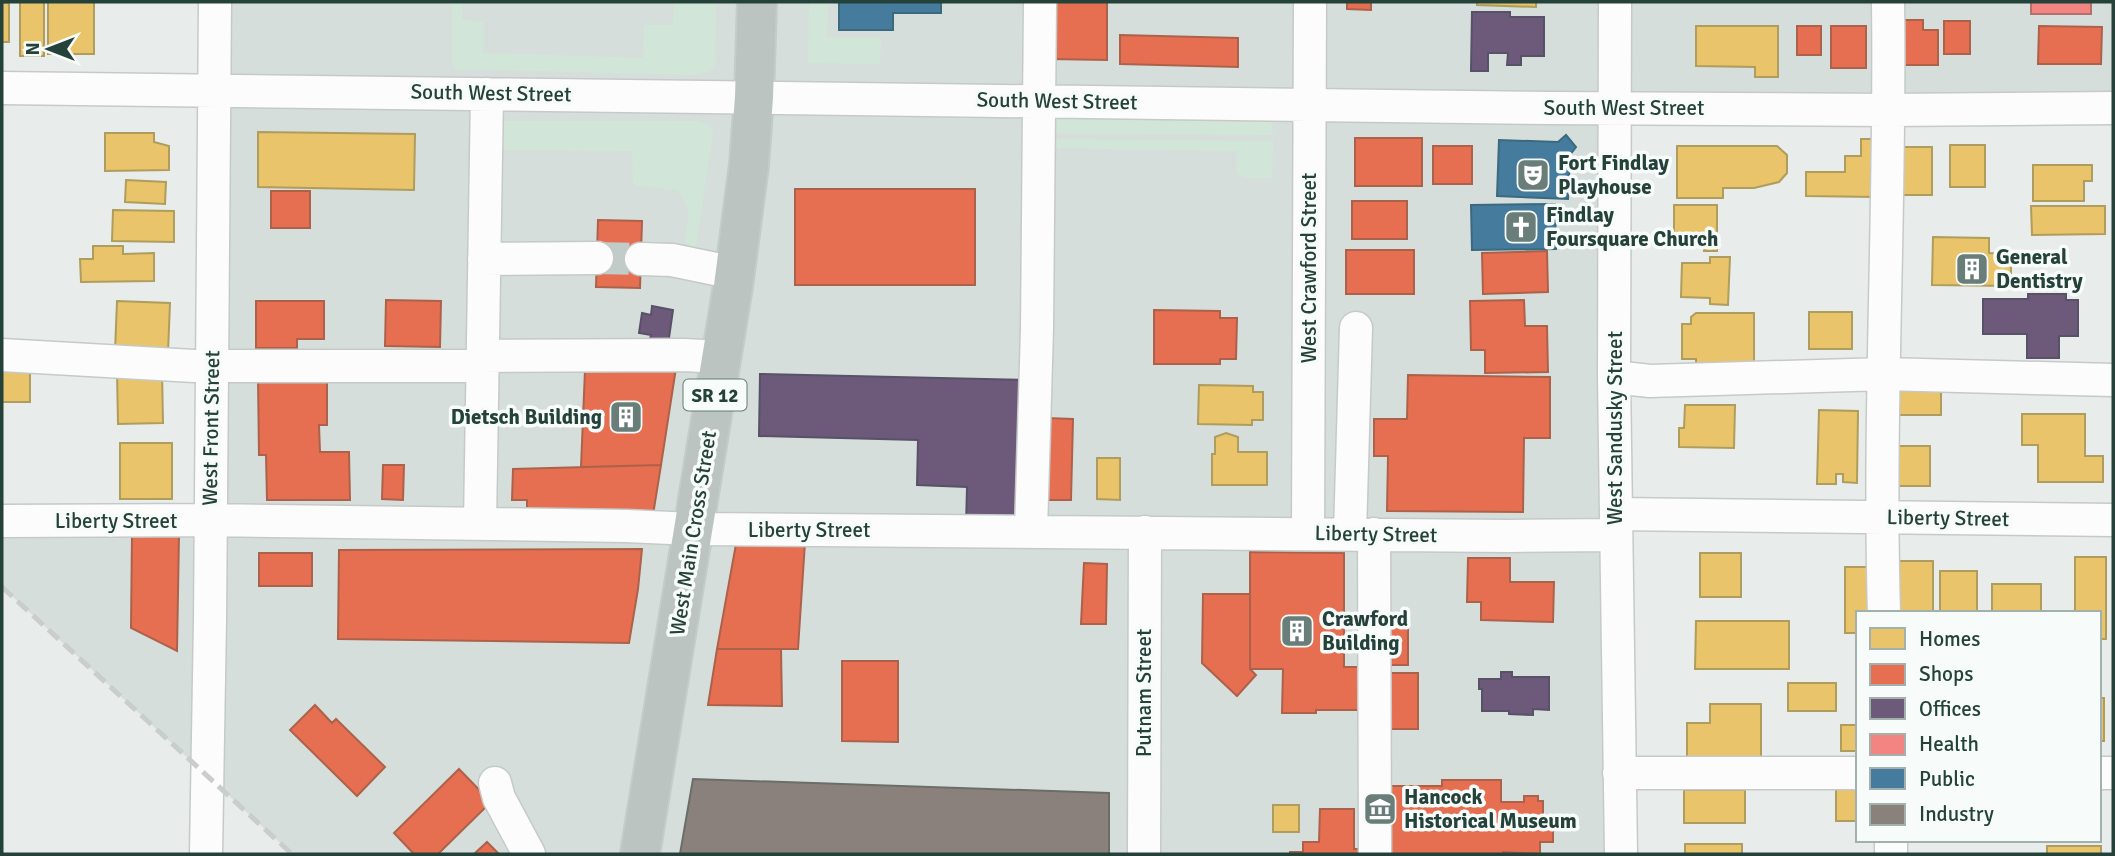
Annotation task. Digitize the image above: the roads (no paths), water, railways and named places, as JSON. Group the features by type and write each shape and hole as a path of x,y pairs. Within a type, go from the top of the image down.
{"highway":[{"name":"West Main Cross Street","path":"640,854 735,273 754,97 757,2"}],"street":[{"name":"West Front Street","path":"206,854 215,2"},
{"path":"1031,531 1037,329 1040,2"},
{"name":"West Crawford Street","path":"1308,533 1310,2"},
{"name":"West Sandusky Street","path":"1615,2 1614,377 1621,854"},
{"path":"1884,611 1881,518 1889,110 1888,2"},
{"name":"South West Street","path":"2,88 1615,108 2113,108"},
{"path":"480,524 486,94"},
{"path":"484,259 597,258"},
{"path":"641,259 672,260 735,273"},
{"path":"1356,328 1375,854"},
{"path":"2,355 213,366 684,355 721,357"},
{"path":"1614,377 1650,381 1884,374 2113,380"},
{"name":"Liberty Street","path":"2,521 210,520 694,529 1362,534 1881,518 2113,520"},
{"name":"Putnam Street","path":"1144,854 1145,532"},
{"path":"1619,772 1856,772"},
{"path":"495,783 499,798 529,854"}],"tunnel":[{"path":"597,258 641,259"}],"railway":[{"path":"2,587 292,854"}],"place":[{"name":"Fort Findlay Playhouse","path":"1533,175"},
{"name":"Findlay Foursquare Church","path":"1521,227"},
{"name":"General Dentistry","path":"1972,269"},
{"name":"Dietsch Building","path":"626,417"},
{"name":"Crawford Building","path":"1297,631"},
{"name":"Hancock Historical Museum","path":"1380,809"}]}
